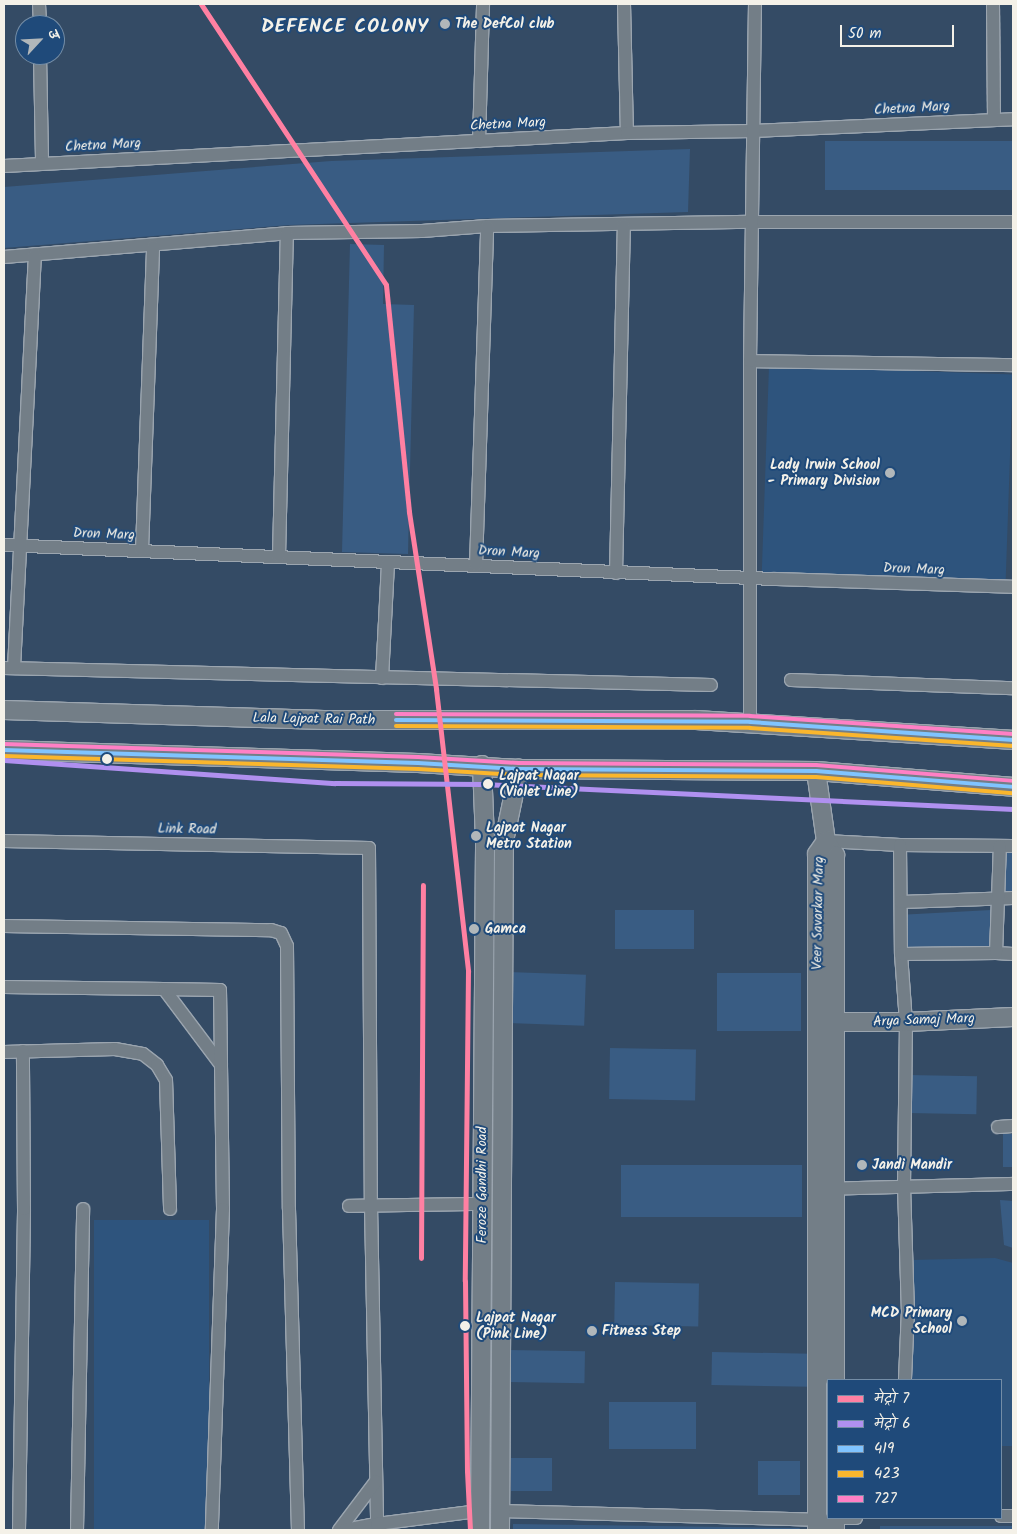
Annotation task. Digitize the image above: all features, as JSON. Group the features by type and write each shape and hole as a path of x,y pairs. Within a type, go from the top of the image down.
{"street":[{"path":"478,141 483,4"},
{"path":"624,4 627,133"},
{"path":"750,722 750,361 755,4"},
{"path":"993,4 994,119"},
{"path":"40,65 42,163"},
{"name":"Chetna Marg","path":"4,166 627,133 753,131 1013,119"},
{"path":"4,258 287,233 412,231 487,226 752,222 1013,222"},
{"path":"616,572 624,225"},
{"path":"476,565 487,226"},
{"path":"279,556 287,233"},
{"path":"142,550 153,246"},
{"path":"36,255 20,546 9,668 711,685"},
{"path":"750,361 1013,365"},
{"name":"Dron Marg","path":"4,545 749,578 1013,587"},
{"path":"382,678 388,562"},
{"path":"790,680 1013,688"},
{"name":"Lala Lajpat Rai Path","path":"4,710 324,720 750,722 1013,740"},
{"path":"4,750 482,765 518,768 816,771 1013,787"},
{"name":"Feroze Gandhi Road","path":"480,1530 485,840 482,765"},
{"name":"Feroze Gandhi Road","path":"500,1530 504,841 518,768"},
{"path":"816,771 826,841 900,845 1013,846"},
{"path":"485,840 504,841"},
{"name":"Link Road","path":"4,841 369,848 371,1205"},
{"name":"Veer Savarkar Marg","path":"817,1525 817,854 826,841 835,855 835,1379"},
{"path":"900,845 901,954 906,1022 904,1186 908,1310 906,1379"},
{"path":"996,953 1000,846"},
{"path":"901,902 1013,898"},
{"path":"4,926 271,930 281,934 287,946 289,1208 298,1530"},
{"path":"901,954 1013,954"},
{"path":"4,987 220,990 223,1209 212,1530"},
{"path":"164,989 220,1065"},
{"name":"Arya Samaj Marg","path":"817,1023 906,1022 1013,1017"},
{"path":"4,1052 115,1049 143,1054 157,1065 166,1080 170,1209"},
{"path":"19,1530 24,1209 23,1051"},
{"path":"998,1127 1013,1126"},
{"path":"817,1189 1013,1184"},
{"path":"349,1206 482,1204"},
{"path":"371,1205 377,1527"},
{"path":"77,1530 83,1209"},
{"path":"481,1261 502,1263"},
{"path":"339,1530 376,1481"},
{"path":"345,1530 377,1527 479,1511"},
{"path":"500,1511 817,1525"}],"shaded area":[{"path":"825,141 1013,141 1013,190 825,190"},
{"path":"690,149 688,212 289,225 4,248 4,187 331,161"},
{"path":"350,244 384,245 383,304 414,305 408,554 342,552"},
{"name":"Lady Irwin School - Primary Division","path":"769,366 1013,375 1006,581 762,573"},
{"path":"1002,853 1013,853 1013,900 1002,900"},
{"path":"615,910 694,910 694,949 615,949"},
{"path":"991,910 993,950 904,955 902,915"},
{"path":"508,972 586,975 584,1026 506,1023"},
{"path":"717,973 801,973 801,1031 717,1031"},
{"path":"610,1048 696,1050 695,1100 609,1099"},
{"path":"908,1075 977,1076 976,1114 907,1113"},
{"path":"1003,1134 1013,1134 1013,1167 1003,1167"},
{"path":"621,1165 802,1165 802,1217 621,1217"},
{"path":"1000,1200 1013,1201 1013,1248 1004,1245"},
{"path":"94,1220 209,1220 209,1530 94,1530"},
{"name":"MCD Primary School","path":"995,1258 1013,1263 1013,1446 1002,1446 1002,1379 909,1379 911,1260"},
{"path":"615,1282 699,1283 698,1326 614,1325"},
{"path":"507,1350 585,1351 584,1383 506,1382"},
{"path":"712,1352 811,1354 810,1387 711,1385"},
{"path":"609,1402 696,1402 696,1449 609,1449"},
{"path":"511,1458 552,1458 552,1491 511,1491"},
{"path":"758,1461 800,1461 800,1495 758,1495"},
{"path":"513,1524 800,1528 799,1530 513,1530"},
{"path":"880,1526 1013,1526 1013,1530 880,1530"}],"metro line":[{"name":"7","path":"201,4 386,285 409,512 436,689 468,971 465,1281 467,1471 470,1530"},
{"name":"6","path":"4,760 335,783 483,784 1013,809"},
{"name":"7","path":"421,1258 423,885"}],"transit line":[{"name":"727","path":"396,714 750,716 1013,734"},
{"name":"419","path":"396,720 750,722 1013,740"},
{"name":"423","path":"396,726 750,728 1013,746"},
{"name":"727","path":"4,744 418,757 519,763 816,765 1013,781"},
{"name":"419","path":"4,750 418,763 519,769 816,771 1013,787"},
{"name":"423","path":"4,756 418,769 519,775 816,777 1012,793"}],"place":[{"name":"The DefCol club","path":"445,24"},
{"name":"Lady Irwin School - Primary Division","path":"890,473"},
{"name":"Lajpat Nagar (Violet Line)","path":"488,784"},
{"name":"Lajpat Nagar Metro Station","path":"476,836"},
{"name":"Gamca","path":"474,929"},
{"name":"Jandi Mandir","path":"862,1165"},
{"name":"MCD Primary School","path":"962,1321"},
{"name":"Lajpat Nagar (Pink Line)","path":"465,1326"},
{"name":"Fitness Step","path":"592,1331"}],"district":[{"name":"DEFENCE COLONY","path":"345,28"}]}
